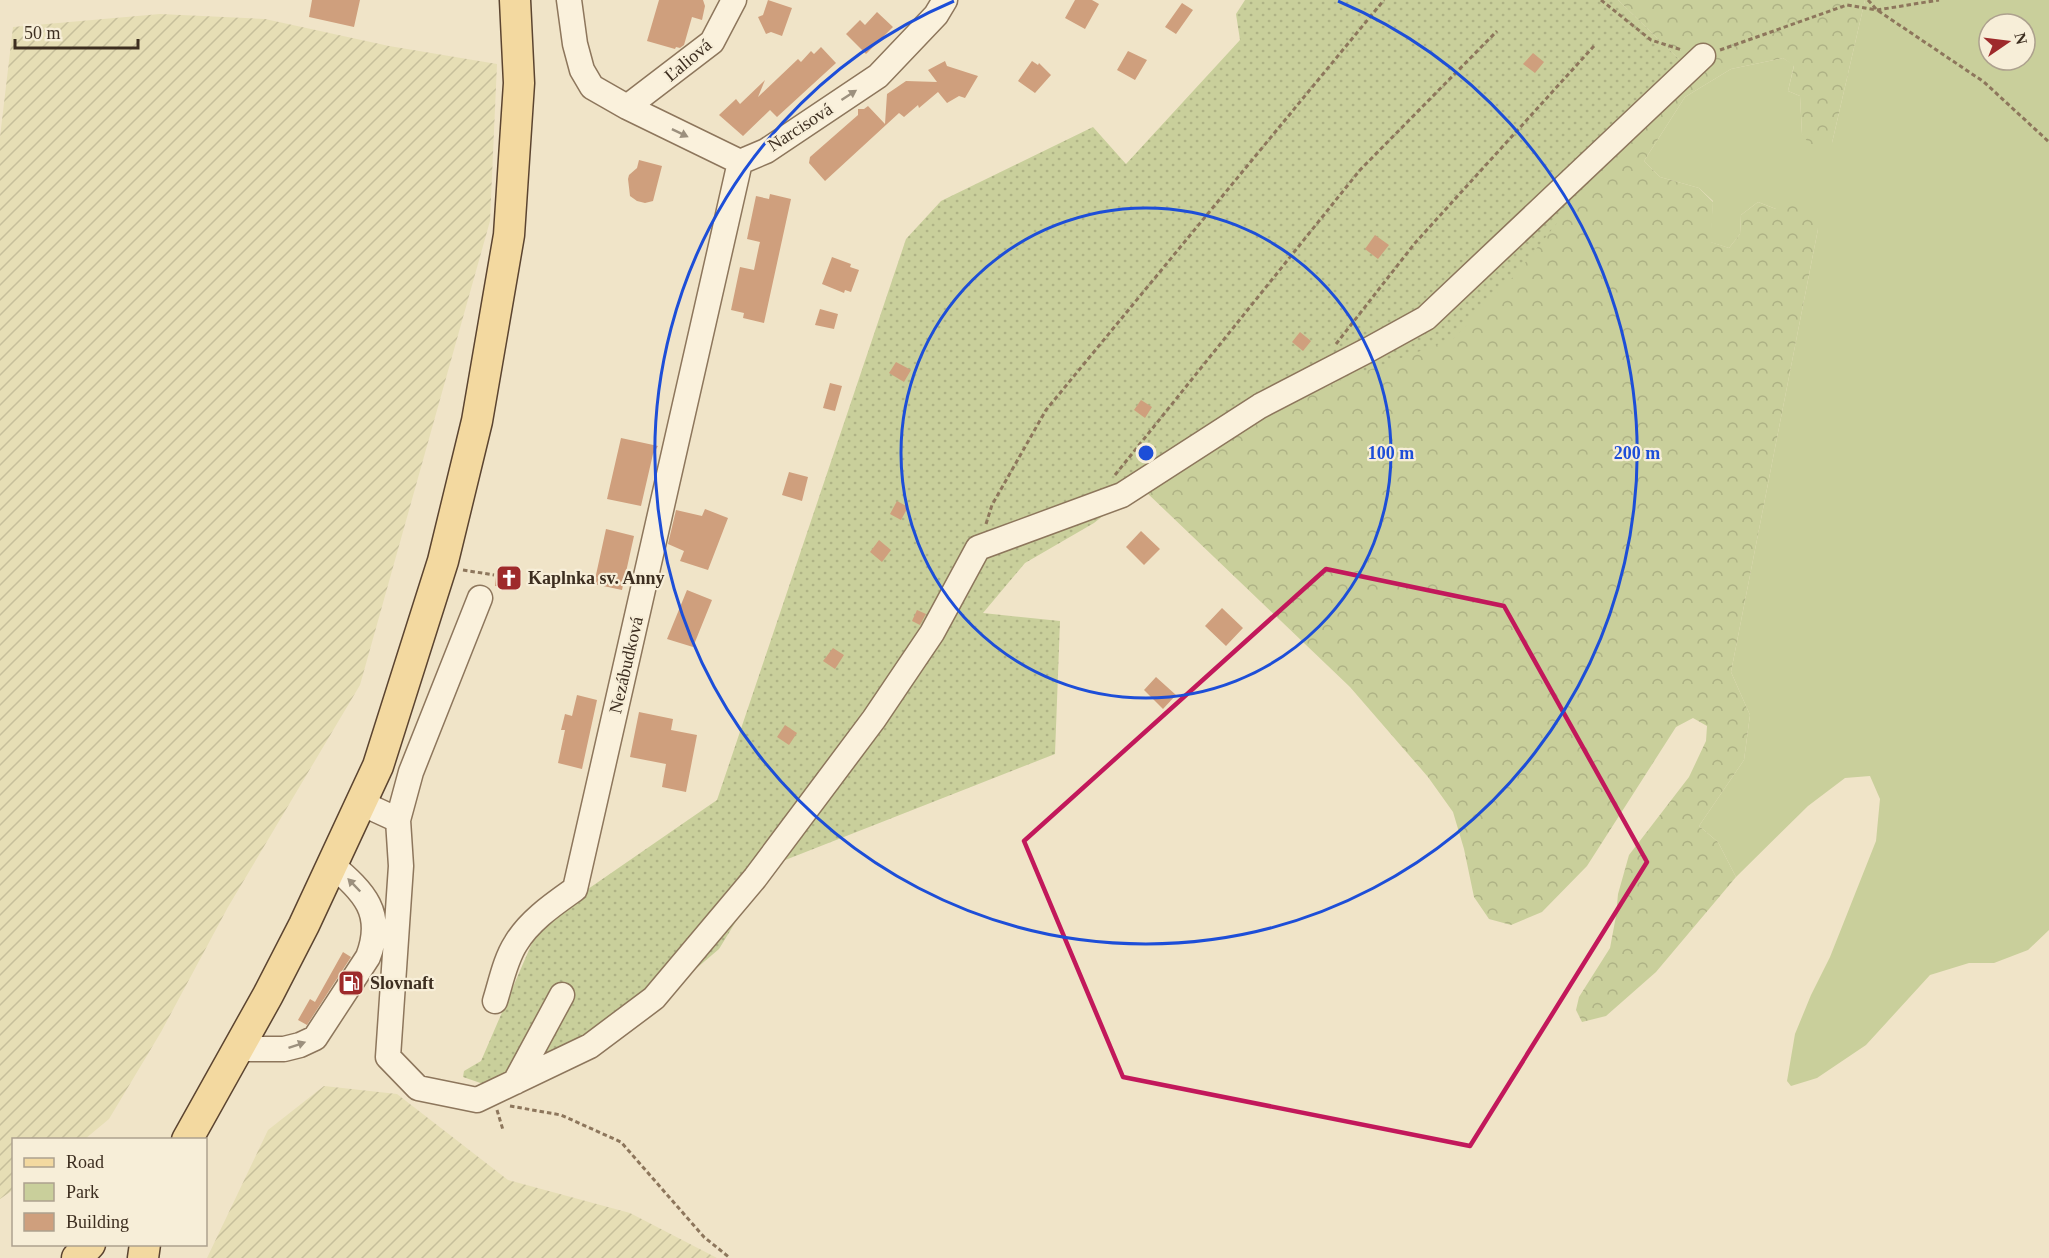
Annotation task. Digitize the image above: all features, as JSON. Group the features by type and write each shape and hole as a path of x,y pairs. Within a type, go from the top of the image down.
{"main road":[{"path":"188,1138 240,1049 304,925 378,766 443,561 477,421 509,235 519,83 515,0"},
{"path":"76,1258 89,1246"}],"street":[{"path":"568,0 582,70 592,87 627,107 740,162"},
{"name":"Ľaliová","path":"627,107 712,42 734,0"},
{"name":"Narcisová","path":"740,162 766,151 878,76 936,15 945,0"},
{"path":"480,598 406,787 398,820 401,866 388,1057 418,1088 486,1101 515,1082 590,1046 654,998 755,878 874,719 932,633 978,548 1122,495 1260,406 1426,318 1703,56"},
{"name":"Nezábudková","path":"495,1001 504,969 521,935 528,926 575,889 740,162"},
{"path":"378,766 406,787"},
{"path":"361,803 398,820"},
{"path":"240,1049 284,1049 315,1038 368,957 373,944 372,914 356,885 332,866"},
{"path":"515,1082 562,995"}],"path":[{"path":"978,548 992,505 1046,410 1384,0"},
{"path":"1601,0 1651,40 1703,56 1847,5 1877,10 1939,0"},
{"path":"1868,0 1877,10 1984,82 2049,142"},
{"path":"1111,480 1360,170 1497,31"},
{"path":"1335,345 1415,243 1594,46"},
{"path":"460,570 494,575"},
{"path":"486,1101 503,1130"},
{"path":"486,1101 561,1115 621,1142 704,1237 730,1258"}],"highlighted area":[{"path":"1326,569 1504,606 1647,862 1470,1146 1123,1077 1024,841"}],"shaded area":[{"path":"160,14 265,19 389,46 497,64 490,221 360,685 228,907 161,1032 109,1119 86,1138 12,1138 12,1191 0,1199 0,137 13,27"},
{"path":"324,1086 397,1094 508,1180 630,1213 717,1258 207,1258 268,1130"}],"green space":[{"path":"1245,0 1618,0 1685,65 1515,275 1453,339 1336,382 1227,435 1128,496 1094,523 1025,563 983,613 1060,621 1055,754 770,866 719,949 643,1014 504,1091 463,1077 464,1071 481,1061 538,929 588,889 717,800 906,239 941,201 1093,127 1126,164 1240,40 1236,14"},
{"path":"1618,0 1865,0 1832,143 1810,145 1802,134 1800,96 1788,91 1794,66 1783,58 1731,69 1685,97 1644,161 1660,177 1699,188 1713,202 1711,242 1729,248 1740,234 1741,215 1758,202 1776,209 1793,200 1809,212 1818,229 1731,672 1750,715 1744,760 1699,826 1718,842 1736,877 1656,972 1606,1016 1582,1022 1576,1010 1579,997 1610,948 1618,894 1629,855 1689,777 1706,741 1707,726 1693,718 1676,727 1587,866 1542,912 1511,925 1489,919 1474,897 1464,849 1453,812 1428,777 1350,687 1145,491 1227,435 1336,382 1685,65"},
{"path":"1865,0 2049,0 2049,930 2028,950 1994,963 1969,963 1930,975 1866,1045 1817,1078 1791,1086 1787,1081 1795,1034 1830,957 1876,841 1880,799 1870,776 1845,778 1808,806 1736,877 1718,842 1699,826 1744,760 1750,715 1731,672 1818,229 1758,202 1741,215 1740,234 1729,248 1710,242 1713,201 1699,188 1660,177 1644,161 1685,97 1731,69 1783,58 1794,65 1788,91 1800,96 1802,134 1832,143"}],"building":[{"path":"312,0 360,0 354,27 309,17"},
{"path":"659,0 703,0 705,6 702,20 692,17 684,45 680,48 675,49 647,41"},
{"path":"768,0 792,8 782,36 771,32 766,34 758,17 763,15"},
{"path":"1075,0 1092,0 1099,4 1085,29 1065,18"},
{"path":"1182,3 1193,10 1176,34 1165,27"},
{"path":"877,12 893,27 866,54 846,34 860,20 865,25"},
{"path":"821,47 836,63 777,117 770,110 743,136 719,115 736,99 740,104 765,80 758,97 798,59 801,62 811,51 814,54"},
{"path":"1128,51 1147,60 1135,80 1117,70"},
{"path":"1533,53 1544,62 1535,73 1523,64"},
{"path":"945,61 947,66 978,76 965,98 959,96 947,103 938,92 904,117 899,113 825,181 809,163 810,157 858,115 858,109 868,106 885,124 887,94 906,81 937,82 928,70"},
{"path":"1032,61 1038,65 1039,63 1051,75 1035,93 1018,81"},
{"path":"639,160 662,166 653,201 645,203 630,196 629,175 637,168"},
{"path":"770,194 791,199 764,323 743,318 744,313 731,310 740,267 754,270 760,242 747,239 756,196 769,199"},
{"path":"1375,235 1389,245 1378,259 1365,249"},
{"path":"832,257 851,264 850,267 859,270 851,292 845,290 844,293 822,284"},
{"path":"820,309 838,314 834,329 815,325"},
{"path":"1300,332 1311,341 1303,351 1292,342"},
{"path":"896,362 911,370 904,382 889,373"},
{"path":"830,383 842,386 835,411 823,408"},
{"path":"1141,400 1152,407 1145,418 1134,410"},
{"path":"621,438 658,446 653,454 641,506 607,499"},
{"path":"789,472 808,477 802,501 782,495"},
{"path":"897,501 908,507 901,520 890,514"},
{"path":"705,509 728,518 708,570 680,561 684,551 668,544 676,510 702,516"},
{"path":"606,529 634,536 622,590 594,584"},
{"path":"1141,531 1160,549 1144,565 1126,547"},
{"path":"879,540 891,550 882,562 870,552"},
{"name":"Kaplnka sv. Anny","path":"497,568 516,569 521,575 518,586 515,588 495,586"},
{"path":"687,590 712,600 693,647 667,639"},
{"path":"1222,608 1243,628 1226,646 1205,626"},
{"path":"917,610 926,614 920,625 912,621"},
{"path":"833,648 844,655 835,669 823,661"},
{"path":"1156,677 1176,695 1163,709 1144,690"},
{"path":"577,695 597,700 582,769 558,763 565,730 561,730 565,714 572,716"},
{"path":"639,712 673,719 671,730 697,735 686,792 662,787 666,764 630,757"},
{"path":"785,725 797,733 789,745 777,737"},
{"path":"343,952 351,957 307,1025 298,1020 310,999 315,1002"}],"place":[{"name":"Kaplnka sv. Anny","path":"509,578"},
{"name":"Slovnaft","path":"351,983"}]}
